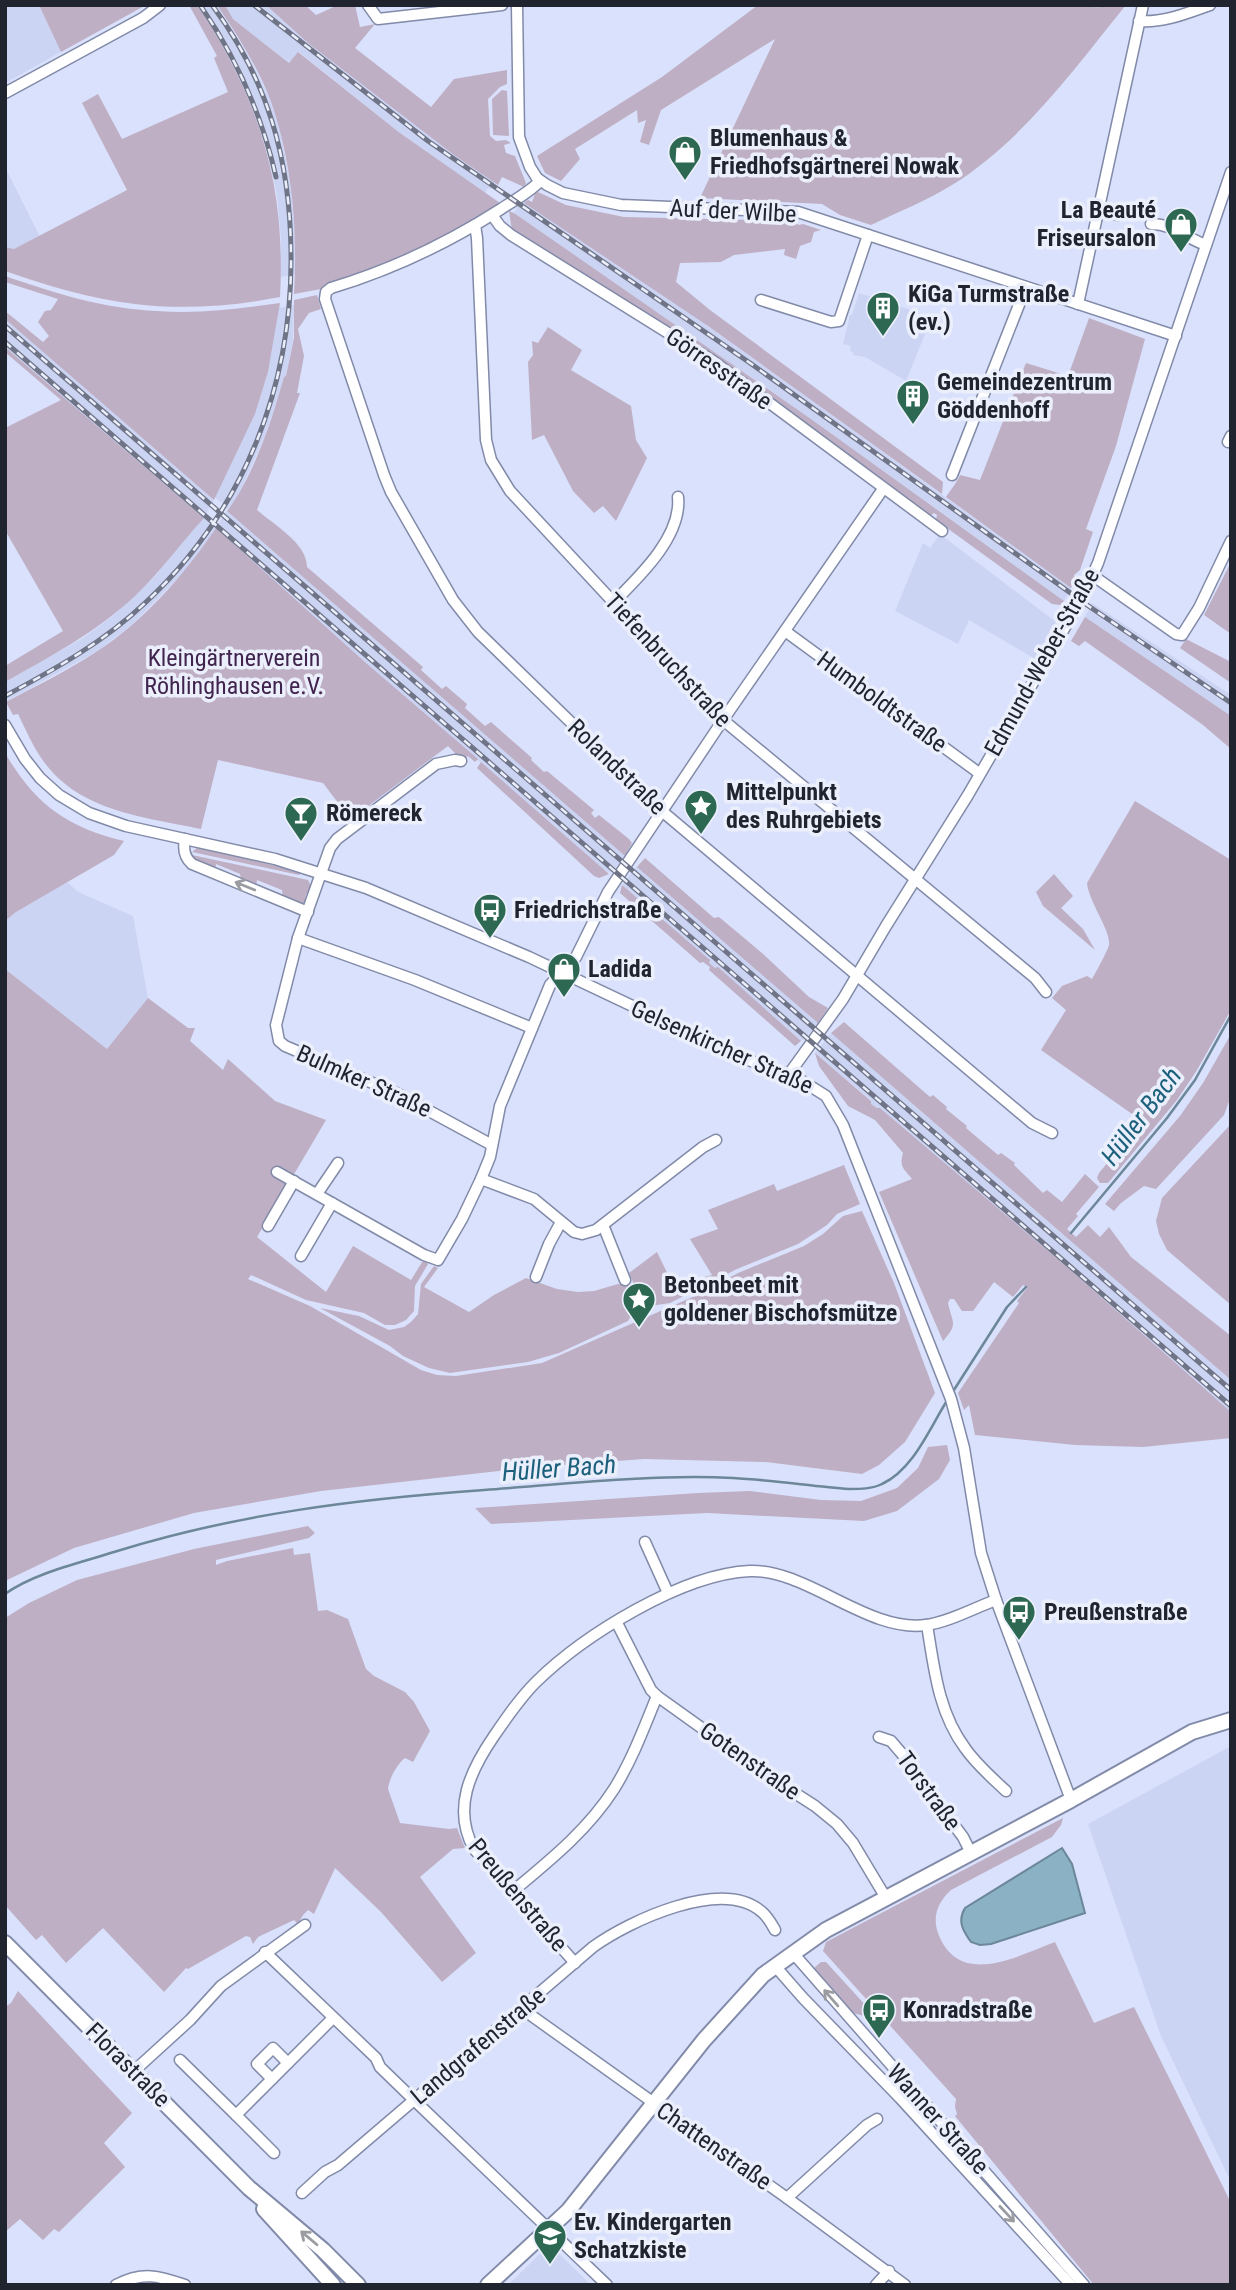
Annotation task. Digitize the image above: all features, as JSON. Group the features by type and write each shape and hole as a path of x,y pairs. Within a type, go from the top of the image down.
{"street":[{"path":"5,93 143,18 160,5"},
{"path":"368,5 377,19 502,5"},
{"path":"475,225 540,181 530,167 519,137 517,5"},
{"path":"1078,304 1143,5"},
{"path":"1139,21 1165,20 1210,5"},
{"name":"Edmund-Weber-Straße","path":"789,1074 829,1021 857,976 1071,617 1092,575 1231,172"},
{"name":"Auf der Wilbe","path":"540,181 563,192 621,205 798,212 1176,336"},
{"path":"1098,209 1118,215"},
{"name":"Görresstraße","path":"492,215 511,235 713,361 942,531"},
{"path":"1151,224 1160,224 1190,235 1196,242 1206,246"},
{"name":"Rolandstraße","path":"475,225 412,258 331,288 326,292 325,299 384,475 453,600 478,632 663,812 1032,1123 1052,1133"},
{"name":"Tiefenbruchstraße","path":"475,225 486,440 491,460 510,491 723,720 1035,978 1046,992"},
{"path":"761,300 831,322 839,321 868,235"},
{"path":"952,475 1026,287"},
{"path":"277,1172 424,1255 438,1260 462,1219 481,1178 492,1145 499,1106 550,985 576,957 608,892 883,489"},
{"path":"614,602 656,556 678,513 678,497"},
{"path":"1092,575 1176,634 1182,635 1199,608 1231,541"},
{"name":"Humboldtstraße","path":"785,631 979,773"},
{"name":"Gelsenkircher Straße","path":"5,725 34,771 48,786 89,813 110,821 275,859 366,888 561,971 738,1056 789,1074 826,1096 837,1112 943,1375 964,1448 981,1553 1071,1800"},
{"name":"Bulmker Straße","path":"461,761 436,764 337,839 326,854 322,873 298,938 276,1025 279,1041 285,1046 396,1093 492,1145"},
{"path":"185,839 184,850 192,864 308,912"},
{"path":"298,938 415,980 532,1028"},
{"path":"481,1178 534,1199 574,1232 582,1234 596,1230 716,1140"},
{"path":"317,1194 338,1163"},
{"path":"268,1226 294,1181"},
{"path":"301,1256 332,1203"},
{"path":"536,1277 561,1222"},
{"path":"603,1225 625,1280"},
{"path":"645,1542 668,1593"},
{"name":"Preußenstraße","path":"575,1963 474,1849 466,1833 463,1806 471,1777 502,1724 537,1681 578,1647 668,1593 718,1576 746,1571 764,1572 792,1581 882,1620 904,1625 927,1625 996,1600"},
{"name":"Gotenstraße","path":"617,1622 651,1690 837,1824 853,1843 886,1898"},
{"path":"927,1625 937,1683 949,1719 962,1745 973,1759 1006,1791"},
{"path":"512,1892 569,1844 594,1818 631,1760 657,1696"},
{"path":"488,2285 550,2229 576,2201 704,2040 763,1975 826,1930 1071,1800 1192,1732 1231,1720"},
{"name":"Torstraße","path":"879,1737 891,1741 914,1768 963,1837 971,1853"},
{"name":"Landgrafenstraße","path":"302,2193 575,1963 621,1928 666,1909 689,1903 720,1900 743,1903 761,1910 775,1930"},
{"path":"134,2071 190,2020 221,1986 305,1925"},
{"name":"Florastraße","path":"5,1943 249,2188 323,2250 358,2285"},
{"path":"265,1952 607,2285"},
{"name":"Wanner Straße","path":"793,1953 1084,2285"},
{"name":"Wanner Straße","path":"775,1966 901,2098 1071,2285"},
{"name":"Chattenstraße","path":"525,2007 532,2016 905,2285"},
{"path":"236,2115 333,2018"},
{"path":"272,2079 257,2064 273,2048 288,2063"},
{"path":"180,2060 274,2153"},
{"path":"787,2198 877,2119"},
{"name":"Florastraße","path":"249,2188 274,2221 333,2285"},
{"path":"876,2285 889,2271"},
{"path":"116,2285 151,2275 185,2285"}],"shaded area":[{"path":"5,5 39,5 61,52 5,83"},
{"path":"196,5 217,5 248,54 270,99 281,135 291,185 296,274 281,277 277,195 254,110 231,60"},
{"path":"266,5 308,43 454,155 495,183 485,193 400,133 299,52 290,63 233,19 224,6"},
{"path":"5,167 40,237 14,249 5,247"},
{"path":"524,203 711,328 1071,588 1064,601 811,419 514,213 518,206 521,207"},
{"path":"859,293 932,317 906,381 865,357 853,355 851,346 843,344"},
{"path":"294,305 293,340 286,376 264,438 234,503 228,509 215,497 255,414 268,372 279,308"},
{"path":"5,319 214,500 204,517 215,528 227,511 625,856 611,873 603,869 366,663 216,529 183,573 133,624 96,652 5,702 5,682 83,638 114,615 156,575 203,518 5,347"},
{"path":"940,534 1056,622 1035,659 969,620 958,644 895,611 923,543 930,548"},
{"path":"1092,603 1231,695 1231,716 1085,617"},
{"path":"637,866 818,1023 804,1039 801,1041 622,885"},
{"path":"67,882 78,892 133,916 148,998 107,1049 5,969 5,921"},
{"path":"831,1033 1231,1380 1231,1412 1067,1267 880,1108 871,1104 871,1100 815,1053"},
{"path":"1231,1746 1231,2182 1161,2036 1088,1824"},
{"path":"1062,1848 1072,1864 1085,1913 991,1944 971,1942 962,1926 961,1917 965,1908"},
{"name":"Ev. Kindergarten Schatzkiste","path":"550,2248 591,2285 508,2285 545,2249"}],"green space":[{"path":"39,5 146,5 61,52"},
{"path":"189,5 196,5 201,11 222,45 240,79 265,148 279,219 280,297 208,306 153,306 86,295 5,271 5,247 14,249 127,190 82,103 98,94 122,139 228,92 214,58 217,56"},
{"path":"217,5 225,5 233,19 289,63 298,52 400,133 500,203 459,229 393,261 325,285 321,289 294,294 292,195 278,122 259,74"},
{"path":"266,5 305,5 316,15 338,5 355,5 360,27 375,24 355,48 431,107 454,79 507,70 507,84 488,99 490,136 496,141 506,140 511,143 504,145 506,153 515,156 526,183 524,187 502,177 498,185 454,155 308,43"},
{"path":"758,5 1126,5 1046,103 1002,147 952,185 871,225 840,215 822,204 700,198 775,39 661,110 649,145 640,142 646,120 638,123 637,110 575,149 580,159 561,181 545,173 537,156 662,77"},
{"path":"502,90 507,91 509,136 493,135 492,99"},
{"path":"538,192 566,205 624,217 792,221 821,230 814,232 811,242 800,246 796,259 784,255 785,249 734,255 721,262 680,263 676,282 943,482 942,494 711,328 524,203 528,200 532,202"},
{"path":"509,211 811,419 1064,601 1060,605 1052,604 936,520 937,515 934,513 930,516 714,357 512,231"},
{"path":"5,276 80,299 138,310 203,311 280,303 268,372 255,414 214,500 5,319 5,311 43,342 49,336 38,322 58,299 5,282"},
{"path":"317,295 321,309 309,313 298,329 304,356 297,393 300,393 257,510 296,542 306,558 307,567 423,667 421,670 442,689 446,686 467,704 465,708 485,726 491,722 544,772 547,771 594,810 591,813 595,818 599,815 629,839 632,843 625,856 227,511 254,465 286,376 294,338 294,300"},
{"path":"1089,318 1145,339 1116,446 1086,529 1093,532 1071,588 946,497 960,475 980,480 1026,363 1068,376"},
{"path":"548,327 582,350 571,370 631,406 636,440 647,458 616,521 603,506 594,513 573,491 544,435 532,440 528,362 533,355 532,341 538,343"},
{"path":"5,347 204,518 136,595 106,621 5,682 5,666 63,631 5,530 5,428 61,400 5,352"},
{"name":"Kleingärtnerverein Röhlinghausen e.V.","path":"216,528 478,759 475,762 468,756 465,759 448,746 359,813 350,802 342,808 323,783 218,760 201,829 115,810 76,792 59,779 40,756 18,714 13,715 6,702 114,640 147,612 177,580"},
{"path":"1231,562 1231,634 1204,615"},
{"path":"1085,617 1231,716 1231,749 1203,725 1085,641 1079,646 1071,641"},
{"path":"1186,639 1231,662 1231,683 1180,648"},
{"path":"5,753 28,786 54,811 85,829 124,841 114,855 5,921"},
{"path":"481,762 609,874 599,878 594,876 477,768"},
{"path":"1135,801 1231,860 1231,1010 1177,1100 1108,1183 1100,1183 1097,1178 1099,1173 1142,1121 1041,1050 1066,1010 1052,998 1062,986 1087,976 1092,979 1108,948 1107,932 1087,883"},
{"path":"198,847 302,872 299,875 192,852"},
{"path":"192,855 308,880 311,886 305,902 301,905 283,900 282,890 257,880 256,889 242,883 240,874 216,864 215,872 191,858"},
{"path":"645,858 714,918 719,917 762,953 809,997 828,1008 818,1023 637,867"},
{"path":"1054,874 1073,896 1061,908 1083,929 1095,950 1043,906 1036,892"},
{"path":"622,885 801,1041 795,1046 709,970 710,967 700,963 620,893"},
{"path":"5,969 107,1049 148,998 188,1028 195,1028 190,1041 223,1070 228,1059 275,1101 326,1120 257,1237 326,1292 353,1246 411,1280 424,1259 428,1264 415,1286 414,1311 406,1320 395,1325 385,1325 364,1313 306,1300 251,1275 248,1279 310,1306 421,1370 437,1375 456,1376 542,1363 697,1295 738,1273 804,1246 843,1216 862,1211 894,1283 935,1393 905,1442 879,1465 862,1474 766,1462 644,1459 534,1467 321,1491 194,1513 74,1548 5,1581"},
{"path":"844,1022 930,1097 933,1095 947,1107 966,1128 998,1155 1001,1153 1015,1163 1043,1193 1047,1190 1062,1202 1085,1174 1099,1187 1067,1229 1076,1237 1088,1225 1100,1237 1109,1227 1131,1257 1231,1336 1231,1380 831,1033"},
{"path":"1231,1034 1231,1096 1224,1115 1156,1189 1144,1186 1114,1211 1105,1204 1180,1116 1203,1083"},
{"path":"815,1053 871,1101 871,1104 880,1108 1067,1267 1231,1412 1231,1438 1143,1447 1075,1445 975,1435 969,1405 964,1410 958,1393 1027,1288 1023,1285 1013,1297 994,1282 973,1311 962,1311 954,1299 950,1299 948,1303 953,1326 943,1341 879,1192 912,1179 902,1165 903,1153 875,1120 848,1106 819,1066"},
{"path":"1231,1124 1231,1305 1167,1250 1156,1221 1162,1198"},
{"path":"844,1165 860,1204 837,1214 827,1225 798,1244 737,1269 670,1303 650,1306 641,1300 629,1273 657,1252 673,1285 712,1275 690,1239 718,1229 708,1210 774,1184 777,1191"},
{"path":"434,1266 438,1268 424,1287 469,1312 526,1278 557,1289 578,1292 628,1284 638,1304 628,1321 559,1353 528,1362 450,1373 429,1368 403,1356 390,1346 320,1308 359,1316 389,1330 404,1327 418,1314 421,1284"},
{"path":"947,1445 950,1460 939,1479 897,1511 864,1521 707,1513 491,1524 475,1508 750,1491 821,1500 861,1501 897,1488 918,1468 928,1447"},
{"path":"308,1526 315,1533 309,1538 216,1560 216,1565 293,1548 294,1555 310,1553 318,1611 327,1610 348,1619 366,1669 405,1692 414,1702 430,1731 413,1762 405,1758 399,1764 388,1789 400,1823 457,1828 465,1848 453,1849 420,1877 476,1953 442,1982 381,1912 335,1868 314,1914 308,1910 298,1924 294,1920 258,1937 253,1944 250,1937 246,1936 186,1968 164,1992 103,1928 66,1963 42,1935 36,1940 5,1905 5,1618 77,1580 194,1549"},
{"path":"1063,1818 1052,1837 951,1890 937,1910 938,1933 947,1950 960,1960 974,1964 1007,1960 1055,1942 1094,2023 1134,2007 1231,2203 1231,2285 1094,2285 955,2116 956,2099 823,1951 826,1942"},
{"path":"821,1962 826,1962 868,2008 868,2017 853,2013 817,1974 814,1968"},
{"path":"18,1991 132,2113 104,2143 125,2167 59,2232 54,2229 43,2240 20,2219 5,2232 5,2007 11,2003"}],"waterway":[{"name":"Hüller Bach","path":"1071,1233 1167,1118 1195,1080 1231,1015"},
{"name":"Hüller Bach","path":"952,1393 1007,1307 1026,1287"},
{"name":"Hüller Bach","path":"5,1594 29,1580 58,1569 160,1539 251,1518 343,1504 437,1494 671,1477 733,1478 849,1489 870,1488 893,1477 912,1458 948,1399"}],"railway":[{"path":"200,5 225,45 246,87 263,131 276,177"},
{"path":"5,696 60,665 113,630 145,603 180,567 210,528 235,487 256,443 272,398 283,350 289,302 291,252 286,185 272,122 261,92 248,62 212,5"},
{"path":"254,5 428,141 750,363 1090,607 1231,703"},
{"path":"5,326 1231,1390"},
{"path":"5,342 1231,1406"}],"place":[{"name":"Blumenhaus & Friedhofsgärtnerei Nowak","path":"685,182"},
{"name":"La Beauté Friseursalon","path":"1181,254"},
{"name":"KiGa Turmstraße (ev.)","path":"883,338"},
{"name":"Gemeindezentrum Göddenhoff","path":"913,426"},
{"name":"Mittelpunkt des Ruhrgebiets","path":"701,836"},
{"name":"Römereck","path":"301,843"},
{"name":"Friedrichstraße","path":"490,940"},
{"name":"Ladida","path":"564,999"},
{"name":"Betonbeet mit goldener Bischofsmütze","path":"639,1329"},
{"name":"Preußenstraße","path":"1019,1642"},
{"name":"Konradstraße","path":"879,2040"},
{"name":"Ev. Kindergarten Schatzkiste","path":"550,2266"}]}
